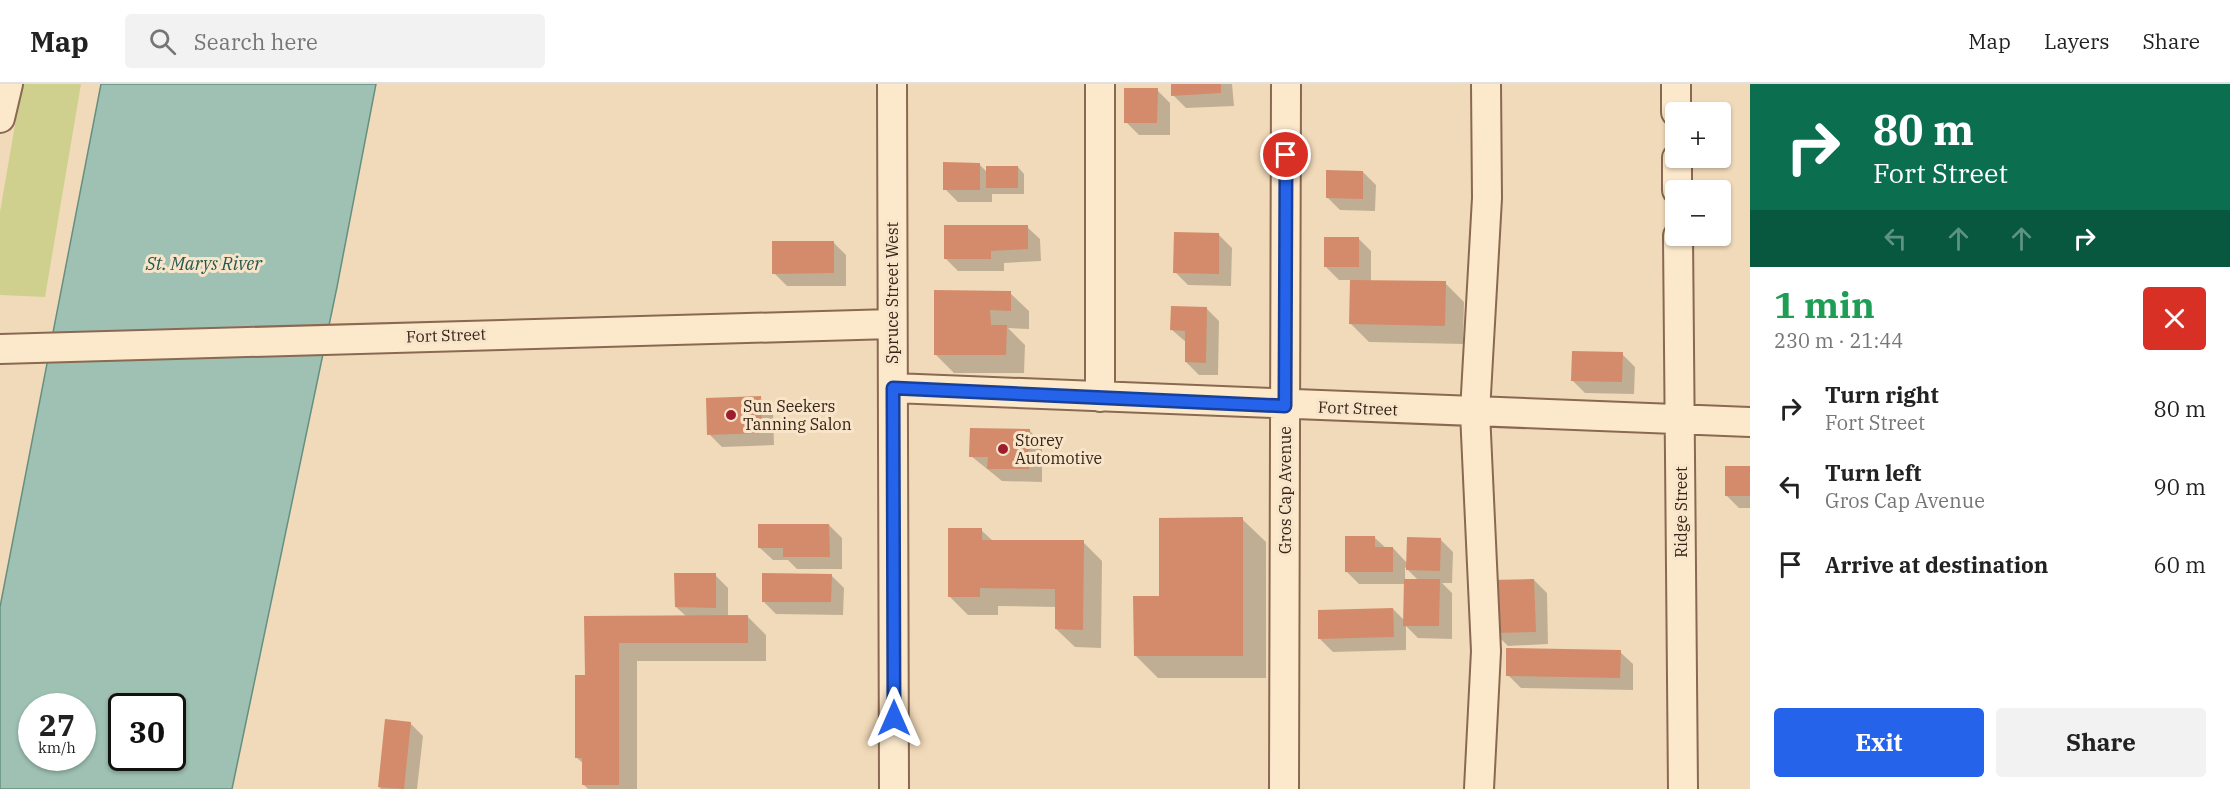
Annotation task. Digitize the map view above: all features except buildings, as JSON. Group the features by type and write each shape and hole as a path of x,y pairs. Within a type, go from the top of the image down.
{"street":[{"path":"0,118 8,84"},
{"name":"Spruce Street West","path":"892,84 894,789"},
{"path":"1100,84 1100,397"},
{"name":"Gros Cap Avenue","path":"1284,789 1286,84"},
{"path":"1479,789 1486,651 1475,412 1487,198 1486,84"},
{"path":"1676,84 1676,102"},
{"name":"Ridge Street","path":"1678,246 1683,789"},
{"name":"Fort Street","path":"4,349 892,324"},
{"name":"Fort Street","path":"893,388 1285,406 1750,422"}],"green space":[{"path":"22,84 81,84 45,297 0,295 0,212"}],"water":[{"name":"St. Marys River","path":"101,84 376,84 337,287 232,789 0,789 0,607"}],"place":[{"name":"Sun Seekers Tanning Salon","path":"731,415"},
{"name":"Storey Automotive","path":"1003,449"}],"route":[{"path":"894,718 893,388 1285,406 1286,155"}]}
